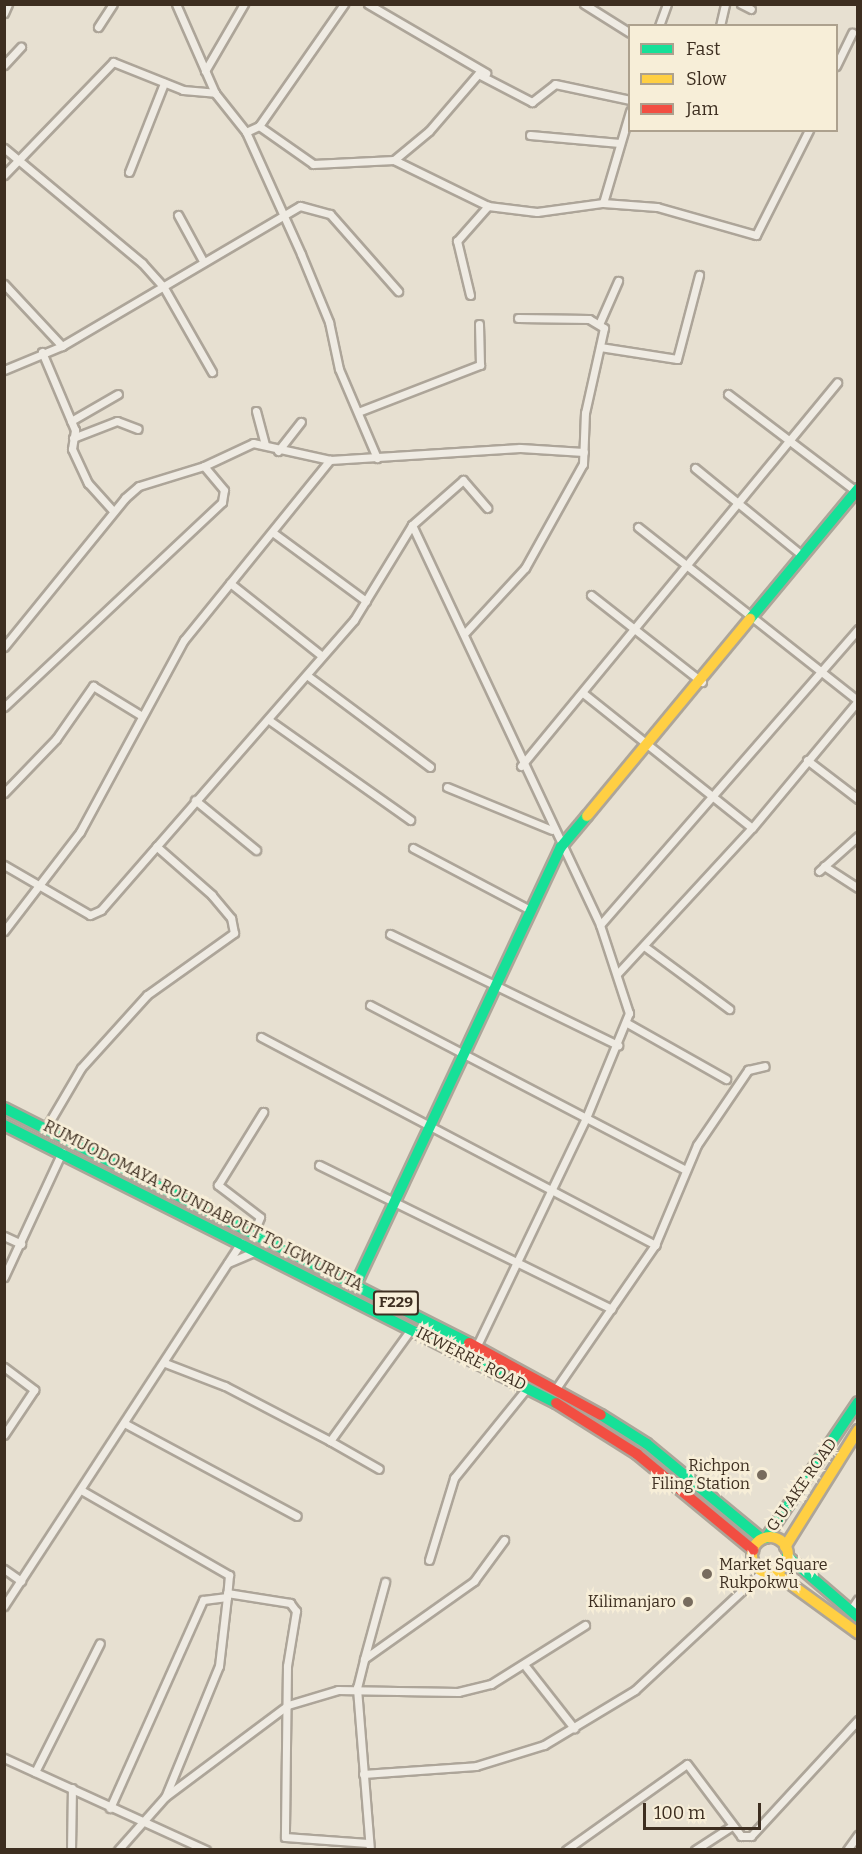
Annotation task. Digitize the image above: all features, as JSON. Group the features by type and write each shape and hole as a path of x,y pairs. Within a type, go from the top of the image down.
{"main road":[{"path":"241,1242 262,1241 339,1281 357,1282 561,847 702,682 857,491"},
{"name":"RUMUODOMAYA ROUNDABOUT TO IGWURUTA","path":"4,1108 47,1126 357,1282 557,1387 647,1444 764,1539"},
{"name":"IKWERRE ROAD","path":"4,1125 63,1150 527,1388 622,1443 753,1550"},
{"name":"G.U AKE ROAD","path":"753,1550 764,1539 858,1402"},
{"path":"774,1572 858,1430"},
{"name":"F229","path":"764,1539 786,1552 854,1614"},
{"path":"753,1550 761,1573 774,1572 806,1590 858,1633"}],"street":[{"path":"4,13 8,4"},
{"path":"98,27 113,4"},
{"path":"176,4 215,93 246,132 279,214 329,322 339,369 377,458"},
{"path":"205,70 244,4"},
{"path":"246,132 259,126 344,4"},
{"path":"368,4 532,102 555,84 628,100"},
{"path":"584,4 628,32"},
{"path":"660,24 667,4"},
{"path":"720,24 725,4"},
{"path":"741,4 751,9"},
{"path":"838,64 852,33"},
{"path":"4,65 21,47"},
{"path":"4,175 113,62 164,83 215,93"},
{"path":"394,160 429,131 470,80 486,74"},
{"path":"129,172 164,83"},
{"path":"603,203 628,117"},
{"path":"259,126 313,164 394,160 488,206 537,212 603,203 657,207 759,235 808,132"},
{"path":"530,135 620,143"},
{"path":"4,148 108,232 163,286 212,372"},
{"path":"4,370 42,352 62,346 279,214 300,206 330,214 398,291"},
{"path":"470,295 457,241 488,206"},
{"path":"178,215 203,261"},
{"path":"600,347 677,359 699,275"},
{"path":"464,634 531,558 574,486 584,452 585,413 600,347 600,322 618,281"},
{"path":"4,284 62,346"},
{"path":"518,318 600,322"},
{"path":"358,412 480,365 479,324"},
{"path":"42,352 71,421 74,438 72,449 88,483 113,511"},
{"path":"521,766 635,631 837,382"},
{"path":"71,421 118,394"},
{"path":"728,394 857,491"},
{"path":"256,411 265,444"},
{"path":"74,438 117,421 138,429"},
{"path":"278,451 301,422"},
{"path":"4,647 113,511 139,486 204,466 244,446 265,444 278,451 330,460"},
{"path":"4,931 27,898 43,886 80,832 184,640 230,583 275,534 330,460 340,455 377,458 520,448 584,452"},
{"path":"4,707 222,502 224,490 204,466"},
{"path":"695,468 803,556"},
{"path":"4,865 90,915 101,910 195,800 308,676 366,601 412,525 463,480 488,508"},
{"path":"412,525 464,634 521,766 600,925 618,973 627,1023 518,1265 477,1346"},
{"path":"618,973 752,828 858,701 638,527"},
{"path":"275,534 366,601"},
{"path":"230,583 322,656"},
{"path":"591,595 702,682"},
{"path":"600,925 858,629"},
{"path":"308,676 430,767"},
{"path":"4,793 56,739 93,686 142,716"},
{"path":"583,693 647,748 752,828"},
{"path":"269,720 410,820"},
{"path":"807,760 858,799"},
{"path":"447,787 552,830"},
{"path":"195,800 256,850"},
{"path":"858,836 822,868 858,888"},
{"path":"47,1126 81,1068 147,995 234,933 231,918 212,895 156,846"},
{"path":"414,849 530,910"},
{"path":"390,934 497,983 618,1046"},
{"path":"644,946 729,1009"},
{"path":"370,1005 686,1170"},
{"path":"627,1023 726,1079"},
{"path":"261,1037 655,1245"},
{"path":"557,1387 655,1245 686,1170 748,1070 765,1066"},
{"path":"254,1232 260,1217 218,1185 263,1112"},
{"path":"4,1277 63,1150"},
{"path":"319,1165 393,1204 612,1309"},
{"path":"4,1236 21,1244"},
{"path":"4,1606 165,1363 241,1242"},
{"path":"228,1263 257,1250"},
{"path":"330,1441 411,1329"},
{"path":"165,1363 225,1386 380,1469"},
{"path":"4,1367 34,1390 4,1435"},
{"path":"429,1560 454,1478 527,1388"},
{"path":"124,1423 297,1516"},
{"path":"81,1490 228,1572 219,1666 165,1797"},
{"path":"364,1659 474,1581 504,1540"},
{"path":"4,1569 21,1581"},
{"path":"363,1774 500,1761 574,1728 635,1690 761,1573"},
{"path":"110,1808 203,1600 227,1595 294,1606 288,1705 285,1837 369,1846 357,1688 385,1582"},
{"path":"854,1614 858,1599"},
{"path":"118,1850 138,1822 165,1797 288,1705 357,1688 458,1692 491,1684 526,1667 585,1625"},
{"path":"35,1772 100,1643"},
{"path":"526,1667 574,1728"},
{"path":"566,1850 687,1764 732,1826 741,1836 751,1836 858,1720"},
{"path":"4,1758 72,1788 180,1846 206,1850"},
{"path":"71,1850 72,1788"},
{"path":"695,1850 732,1826"},
{"path":"847,1850 858,1835"}],"traffic: fast":[{"path":"750,619 858,489"},
{"path":"357,1282 561,847 587,816"},
{"path":"4,1108 469,1343"},
{"path":"4,1125 556,1403"},
{"path":"766,1538 858,1402"},
{"path":"601,1415 647,1444 762,1539"},
{"path":"787,1556 858,1617"}],"traffic: slow":[{"path":"587,816 750,619"},
{"path":"785,1547 858,1430"},
{"path":"770,1537 782,1543 788,1555 782,1567 770,1573 758,1567 752,1555 758,1543 770,1537"},
{"path":"774,1572 858,1633"}],"traffic: jam":[{"path":"469,1343 601,1415"},
{"path":"556,1403 637,1454 753,1550"}],"place":[{"name":"Richpon Filing Station","path":"762,1475"},
{"name":"Market Square Rukpokwu","path":"707,1574"},
{"name":"Kilimanjaro","path":"688,1602"}]}
